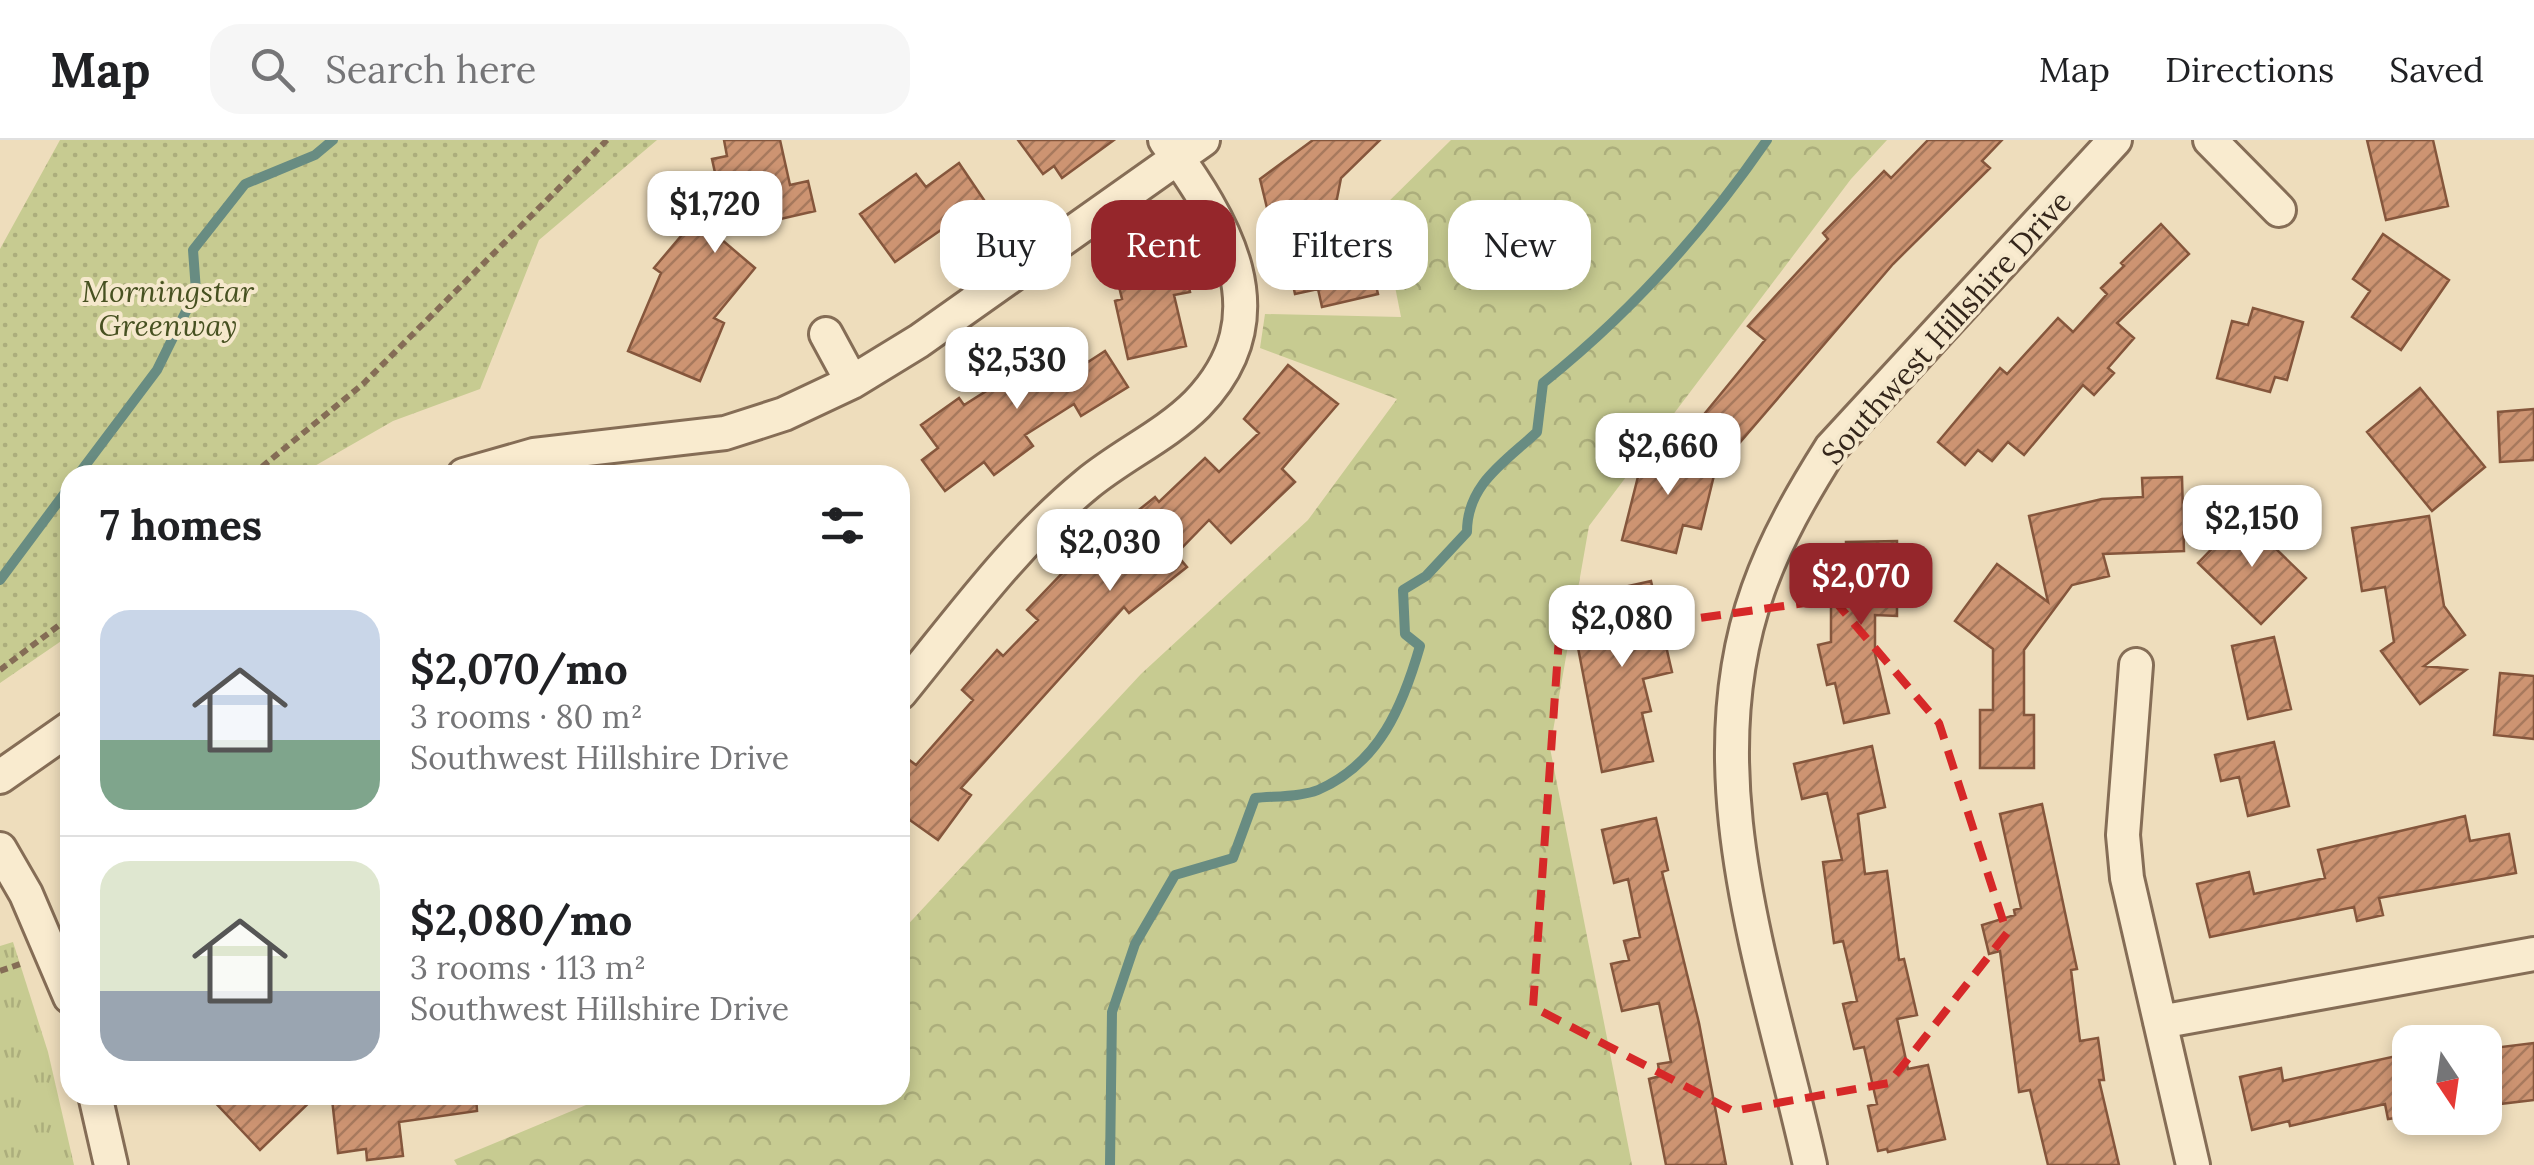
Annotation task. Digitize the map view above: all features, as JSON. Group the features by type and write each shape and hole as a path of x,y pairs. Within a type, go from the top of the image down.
{"street":[{"name":"Southwest Hillshire Drive","path":"1810,1165 1741,863 1732,806 1733,705 1756,594 1795,505 1831,448 2115,140"},
{"path":"2210,140 2279,210"},
{"path":"499,465 534,455 725,433 784,414 852,382 919,341 1182,146 1227,235 1240,270 1241,306 1234,342 1216,378 1197,404 1086,484 1034,534 950,627 910,680"},
{"path":"826,334 852,382"},
{"path":"2136,665 2123,836 2128,878 2193,1165"},
{"path":"0,776 60,735"},
{"path":"0,849 26,894 60,974"},
{"path":"2160,1022 2534,954"},
{"path":"98,1105 111,1165"}],"path":[{"path":"264,465 363,384 608,140"},
{"path":"0,670 60,625"},
{"path":"0,972 19,964"}],"highlighted area":[{"path":"1833,599 1939,723 2007,933 1889,1083 1733,1111 1533,1007 1541,840 1559,638"}],"green space":[{"name":"Morningstar Greenway","path":"60,140 657,140 539,240 480,389 393,421 316,465 60,465 60,642 0,683 0,249"},
{"path":"1451,140 1887,140 1851,179 1589,526 1550,748 1632,1165 457,1165 454,1160 586,1105 910,1105 910,922 1141,674 1308,520 1397,399 1260,348 1265,314 1401,317 1396,290 1428,290 1428,200 1390,200"},
{"path":"13,942 48,1052 74,1165 0,1165 0,946"}],"building":[{"path":"724,140 780,140 790,185 808,181 815,211 715,234 755,268 714,318 724,323 700,381 628,351 661,273 654,268 719,191 712,159 727,156"},
{"path":"1018,140 1114,140 1062,178 1054,166 1043,174"},
{"path":"1313,140 1380,140 1341,178 1337,200 1265,200 1260,179"},
{"path":"1928,140 2002,140 1982,161 1990,168 1893,264 1736,447 1701,418 1765,340 1748,326 1828,239 1823,233 1884,171 1891,178"},
{"path":"2367,140 2433,140 2448,206 2386,220"},
{"path":"959,163 984,200 940,200 940,231 895,262 860,214 916,174 926,187"},
{"path":"2161,224 2189,254 2117,323 2134,338 2108,368 2114,373 2094,395 2083,385 2024,455 2008,442 1992,461 1978,450 1965,465 1938,442 2000,368 2007,374 2058,318 2073,332 2107,294 2101,288 2124,266 2121,263"},
{"path":"2383,234 2449,280 2401,350 2352,317 2370,291 2353,279"},
{"path":"1120,290 1190,290 1174,295 1186,346 1128,359 1115,301 1122,299"},
{"path":"1318,290 1377,290 1378,294 1322,307"},
{"path":"2253,308 2303,322 2287,380 2275,377 2270,392 2217,378 2232,321 2248,325"},
{"path":"1072,337 1088,362 1105,351 1128,387 1081,416 1074,404 1025,435 1033,446 994,475 984,462 945,491 922,460 938,448 921,425 959,398 964,405"},
{"path":"1288,365 1338,404 1282,469 1295,482 1231,543 1209,520 1176,554 1187,567 1129,613 1124,607 961,788 971,795 938,840 910,820 910,760 916,765 973,700 962,690 997,650 1003,656 1038,620 1027,610 1070,565 1155,497 1159,502 1205,458 1219,472 1259,433 1244,419"},
{"path":"2420,388 2485,467 2432,511 2367,432"},
{"path":"2534,409 2534,460 2500,462 2498,412"},
{"path":"1646,445 1717,463 1701,529 1683,525 1676,553 1622,540"},
{"path":"2182,477 2184,551 2103,554 2109,576 2072,585 2024,650 2024,715 2034,715 2034,768 1980,768 1980,710 1993,710 1993,649 1955,621 1997,564 2048,602 2029,516 2102,499 2143,497 2142,478"},
{"path":"2429,516 2444,606 2465,635 2424,666 2466,670 2420,704 2381,651 2394,642 2385,587 2362,591 2352,528"},
{"path":"2243,517 2306,578 2261,624 2198,563"},
{"path":"1897,541 1897,616 1875,615 1875,654 1889,713 1844,723 1835,683 1827,685 1818,645 1831,642 1831,592 1846,592 1846,542"},
{"path":"1651,581 1672,672 1643,679 1651,711 1642,713 1653,761 1602,772 1574,627 1591,623 1584,596"},
{"path":"2274,637 2291,709 2248,719 2232,646"},
{"path":"2500,673 2534,676 2534,739 2494,735"},
{"path":"2274,742 2289,806 2248,816 2239,777 2221,781 2215,755"},
{"path":"1872,746 1885,807 1858,814 1865,874 1887,871 1899,960 1904,959 1917,1015 1897,1019 1908,1069 1928,1065 1945,1139 1888,1152 1878,1151 1868,1106 1877,1104 1864,1047 1854,1049 1843,1004 1857,1001 1843,941 1834,943 1823,862 1842,860 1827,793 1802,799 1794,764"},
{"path":"2042,804 2077,969 2071,970 2080,1041 2098,1038 2104,1080 2099,1080 2119,1165 2048,1165 2030,1090 2019,1092 2000,951 1989,954 1982,925 2015,915 2014,910 2021,908 2000,814"},
{"path":"2465,816 2470,841 2509,834 2516,873 2379,898 2383,915 2357,921 2354,907 2210,937 2197,884 2249,872 2254,894 2325,878 2318,850"},
{"path":"1656,818 1668,870 1662,872 1699,1023 1726,1165 1666,1165 1649,1079 1660,1076 1658,1064 1671,1062 1659,1003 1622,1011 1611,964 1629,960 1624,941 1640,937 1628,879 1614,883 1602,830"},
{"path":"2534,1043 2534,1100 2502,1104 2502,1047"},
{"path":"2392,1057 2392,1118 2388,1119 2385,1104 2290,1126 2289,1121 2252,1130 2240,1077 2281,1068 2283,1081"},
{"path":"217,1105 307,1105 260,1150"},
{"path":"333,1105 477,1105 477,1111 399,1122 403,1156 367,1160 366,1149 338,1153"}],"waterway":[{"path":"86,465 157,370 196,291 193,250 245,184 315,155 333,140"},
{"path":"1110,1165 1112,1012 1135,944 1175,875 1233,858 1255,798 1318,790 1358,764 1373,748 1397,710 1420,646 1405,634 1403,590 1426,576 1467,532 1473,500 1481,487 1537,432 1543,383 1664,270 1767,140"},
{"path":"0,580 60,499"}]}
